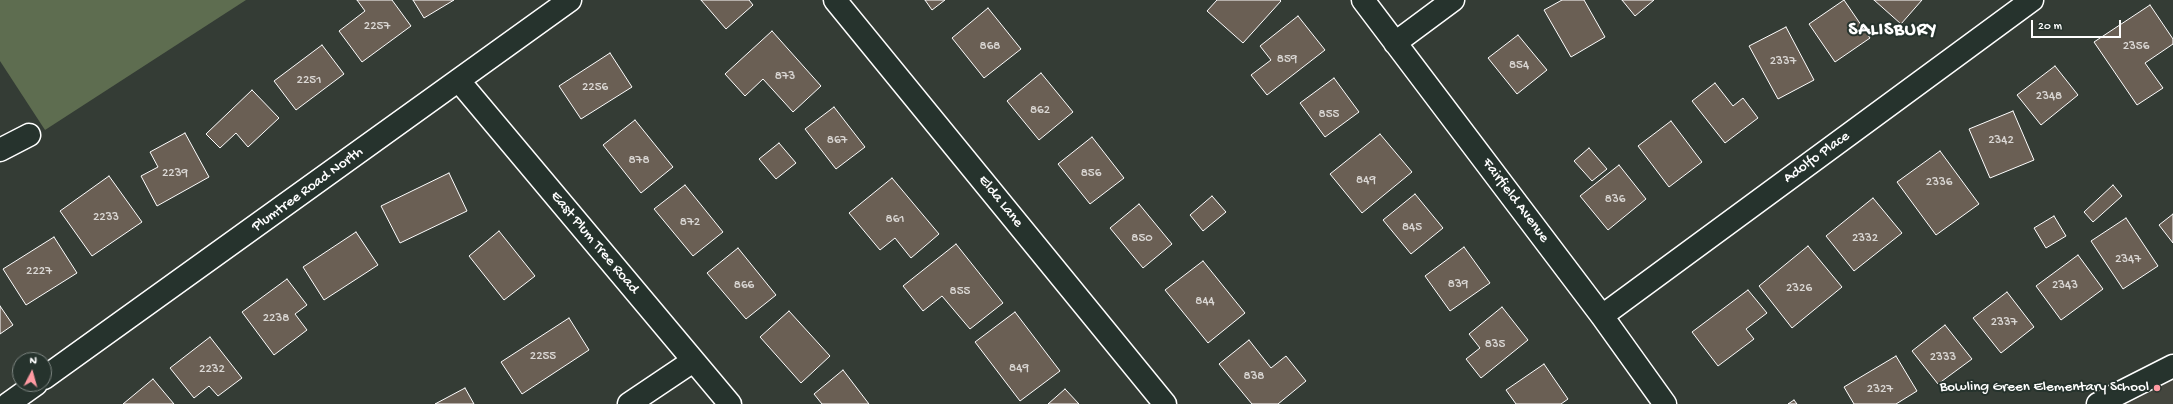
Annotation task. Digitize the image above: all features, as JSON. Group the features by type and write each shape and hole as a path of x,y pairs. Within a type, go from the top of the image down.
{"street":[{"name":"Plumtree Road North","path":"52,372 570,0"},
{"name":"Elda Lane","path":"835,0 1164,404"},
{"name":"Fairfield Avenue","path":"1363,0 1602,316 1665,404"},
{"path":"1395,43 1453,0"},
{"name":"Adolfo Place","path":"1602,316 2032,0"},
{"name":"East Plum Tree Road","path":"459,81 730,404"},
{"path":"0,150 29,135"},
{"path":"629,404 693,361"},
{"path":"2098,404 2173,366"},
{"path":"8,404 25,392"}],"shaded area":[{"name":"Bowling Green Elementary School","path":"2173,372 2173,404 2111,404"}],"green space":[{"path":"0,0 246,0 45,130 0,61"}],"building":[{"path":"357,0 392,0 411,26 362,62 339,31 365,11"},
{"path":"413,0 454,0 424,18"},
{"path":"701,0 749,0 753,5 726,29"},
{"path":"925,0 945,0 932,10"},
{"path":"1217,0 1281,1 1243,43 1207,11"},
{"path":"1562,0 1584,0 1605,37 1571,57 1544,10"},
{"path":"1622,0 1654,0 1635,16"},
{"path":"1844,0 1870,38 1835,62 1809,24"},
{"path":"1874,0 1922,0 1901,24"},
{"path":"2150,5 2173,39 2173,44 2145,63 2163,88 2137,105 2094,42"},
{"path":"988,8 1021,49 984,78 952,38"},
{"path":"1298,16 1325,50 1267,95 1251,75 1271,60 1260,46"},
{"path":"1786,27 1814,80 1778,99 1749,46"},
{"path":"772,31 821,86 793,112 763,79 745,96 725,74"},
{"path":"1518,35 1547,70 1517,94 1488,58"},
{"path":"322,45 344,74 296,110 274,81"},
{"path":"610,53 632,87 581,119 559,86"},
{"path":"2055,66 2078,95 2041,125 2017,95"},
{"path":"1041,73 1073,112 1039,140 1007,101"},
{"path":"1334,78 1359,112 1325,137 1300,103"},
{"path":"1715,83 1733,106 1743,98 1758,118 1725,143 1692,101"},
{"path":"252,90 279,118 248,147 236,133 220,148 206,134"},
{"path":"834,107 865,147 836,169 805,129"},
{"path":"2013,111 2034,160 1990,178 1969,129"},
{"path":"635,120 673,167 641,193 603,145"},
{"path":"1671,121 1702,162 1669,187 1638,146"},
{"path":"185,133 209,177 157,206 141,176 158,167 150,152"},
{"path":"1380,134 1412,172 1362,213 1330,174"},
{"path":"1092,137 1124,178 1090,204 1058,164"},
{"path":"779,143 796,163 776,179 759,159"},
{"path":"1589,148 1607,169 1592,181 1574,161"},
{"path":"1940,151 1979,204 1936,235 1897,182"},
{"path":"1619,165 1646,199 1608,230 1580,196"},
{"path":"449,173 467,211 400,243 381,206"},
{"path":"109,176 142,222 92,256 60,211"},
{"path":"892,178 939,234 911,258 895,238 880,250 849,213"},
{"path":"685,185 723,232 693,256 654,209"},
{"path":"2113,185 2122,196 2093,222 2084,212"},
{"path":"1415,194 1443,228 1411,254 1383,220"},
{"path":"1212,196 1226,212 1203,231 1190,215"},
{"path":"1873,198 1902,233 1854,271 1826,236"},
{"path":"1139,204 1172,244 1143,268 1110,228"},
{"path":"2173,214 2173,243 2159,225"},
{"path":"2054,216 2066,236 2046,248 2034,228"},
{"path":"2126,218 2158,266 2123,289 2091,241"},
{"path":"499,231 535,276 504,300 469,256"},
{"path":"356,232 378,265 324,300 303,267"},
{"path":"54,237 77,273 26,305 3,269"},
{"path":"956,244 1003,303 970,329 942,296 923,311 903,286"},
{"path":"1808,246 1842,287 1792,328 1759,286"},
{"path":"1464,247 1490,283 1450,311 1425,276"},
{"path":"738,248 776,295 746,319 707,273"},
{"path":"2078,255 2103,289 2061,320 2036,286"},
{"path":"1203,261 1245,313 1208,343 1165,290"},
{"path":"287,279 307,305 295,314 307,330 274,355 242,312"},
{"path":"1748,290 1767,313 1746,329 1754,339 1718,366 1692,332"},
{"path":"2007,292 2034,327 2001,353 1973,318"},
{"path":"0,306 13,325 0,334"},
{"path":"1502,307 1528,340 1481,378 1466,359 1480,348 1469,334"},
{"path":"789,311 830,356 801,383 760,337"},
{"path":"1015,312 1060,371 1020,401 975,342"},
{"path":"569,318 589,350 522,394 501,362"},
{"path":"1945,325 1972,359 1938,384 1912,351"},
{"path":"210,337 242,378 218,396 209,386 194,398 170,368"},
{"path":"1249,340 1271,368 1286,356 1306,381 1278,404 1252,404 1219,364"},
{"path":"1896,356 1917,391 1896,404 1854,404 1844,387"},
{"path":"1544,364 1568,399 1561,404 1516,404 1506,390"},
{"path":"843,370 869,404 822,404 814,394"},
{"path":"153,379 174,404 123,404"},
{"path":"465,388 474,404 435,404"},
{"path":"1065,389 1079,404 1048,404"},
{"path":"1794,400 1797,404 1788,404"}],"place":[{"name":"Bowling Green Elementary School","path":"2157,388"}],"district":[{"name":"SALISBURY","path":"1893,31"}]}
